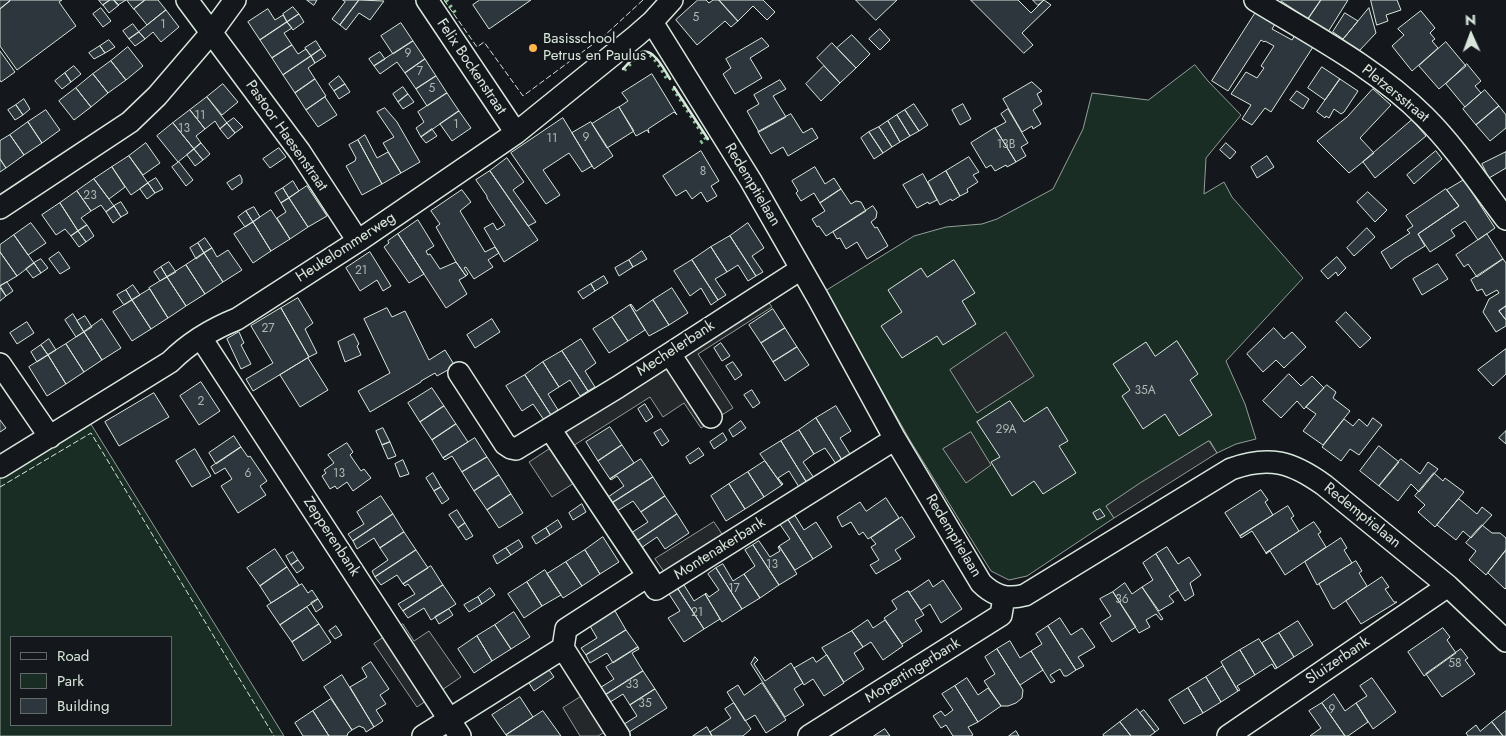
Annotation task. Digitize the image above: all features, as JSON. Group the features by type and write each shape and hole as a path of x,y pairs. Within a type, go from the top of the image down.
{"street":[{"name":"Pastoor Haesenstraat","path":"188,0 300,152 358,241"},
{"path":"0,208 130,122 157,96 211,33 234,0"},
{"name":"Felix Bockenstraat","path":"427,0 516,133"},
{"name":"Heukelommerweg","path":"0,467 170,362 183,349 221,326 237,319 358,241 516,133 652,22 672,0"},
{"name":"Pletzersstraat","path":"1255,0 1376,74 1408,101 1438,130 1506,219"},
{"name":"Redemptielaan","path":"652,22 751,181 895,439 981,583 991,592 1004,597 1015,598 1025,595 1231,469 1258,461 1289,464 1312,476 1448,586 1506,641"},
{"name":"Mechelerbank","path":"459,373 508,447 516,449 670,354 801,269"},
{"name":"Zepperenbank","path":"201,338 455,728"},
{"path":"670,354 710,417"},
{"path":"0,364 50,436"},
{"path":"550,429 648,576 566,629 563,648 619,736"},
{"name":"Montenakerbank","path":"648,576 656,589 895,439"},
{"name":"Sluizerbank","path":"1228,736 1448,586"},
{"name":"Mopertingerbank","path":"810,736 1001,615 1004,597"},
{"path":"423,736 455,728 563,648"}],"green space":[{"path":"1195,65 1241,115 1206,158 1204,194 1224,182 1232,197 1303,278 1226,361 1245,404 1256,439 1236,444 1217,453 1210,441 1106,506 1114,518 1027,576 1009,580 991,571 911,442 825,291 914,236 946,227 982,224 997,219 1053,189 1083,129 1092,93 1148,100"},
{"path":"89,421 284,736 0,736 0,475"}],"shaded area":[{"path":"762,293 772,307 698,354 733,408 701,428 684,403 663,417 650,397 565,451 582,478 552,497 529,462 558,443 550,429"},
{"path":"1006,332 1034,376 977,413 950,370"},
{"path":"971,432 991,465 966,483 943,449"},
{"path":"1209,441 1217,453 1114,518 1106,506"},
{"path":"714,522 728,543 670,580 655,559"},
{"path":"403,624 414,641 429,631 461,677 417,707 374,644"},
{"path":"590,691 613,727 598,736 580,736 563,708"}],"building":[{"path":"0,0 10,0 10,1 0,9"},
{"path":"11,0 62,0 59,2 76,26 17,70 0,46 0,9"},
{"path":"99,0 110,0 103,5"},
{"path":"110,0 114,0 119,5 109,13 103,5"},
{"path":"114,0 126,0 118,5"},
{"path":"127,0 145,0 134,9"},
{"path":"145,0 158,0 166,10 147,25 134,9"},
{"path":"307,0 317,0 314,5"},
{"path":"343,0 359,0 340,25 332,19 345,2"},
{"path":"359,0 384,1 370,20 359,13 346,30 340,25"},
{"path":"480,0 531,0 489,29 473,5"},
{"path":"698,0 706,0 709,3 713,0 719,0 738,21 731,27 725,21 697,45 676,20"},
{"path":"719,0 763,0 775,12 767,20 753,6 738,21"},
{"path":"856,0 897,0 876,20"},
{"path":"971,0 1018,0 1031,13 1044,0 1051,5 1022,33 1033,45 1024,53"},
{"path":"1033,0 1044,0 1038,5"},
{"path":"1282,0 1321,0 1308,19"},
{"path":"1321,0 1348,0 1328,32 1308,19"},
{"path":"1371,0 1397,0 1401,10 1386,15 1388,21 1377,25"},
{"path":"293,7 299,14 287,22 283,14"},
{"path":"101,8 111,21 103,27 93,14"},
{"path":"1369,8 1376,33 1359,51 1342,41"},
{"path":"268,9 275,20 283,15 287,22 260,40 248,22"},
{"path":"166,10 179,27 161,42 153,32 145,39 139,32"},
{"path":"1421,11 1435,28 1430,33 1435,39 1432,41 1438,48 1412,71 1392,46 1404,35 1398,29"},
{"path":"1256,12 1275,24 1272,29 1292,40 1295,35 1313,47 1271,112 1265,108 1252,125 1242,119 1251,105 1231,94 1246,72 1257,78 1264,68 1261,66 1274,46 1261,40 1228,91 1212,81"},
{"path":"1345,13 1358,21 1343,39 1333,32"},
{"path":"299,14 304,22 293,30 287,22"},
{"path":"287,22 292,28 284,33 292,45 272,58 260,40"},
{"path":"401,23 413,41 393,54 381,36"},
{"path":"133,24 139,32 129,39 123,31"},
{"path":"880,29 890,40 880,50 869,39"},
{"path":"139,32 145,39 135,46 129,39"},
{"path":"852,35 870,54 856,68 837,48"},
{"path":"762,38 769,46 750,58 762,78 735,94 723,74 731,68 726,59"},
{"path":"109,40 115,47 105,53 100,46"},
{"path":"316,41 321,49 311,56 305,48"},
{"path":"413,41 425,59 405,73 397,62 380,74 374,66"},
{"path":"1446,42 1466,66 1439,89 1419,66"},
{"path":"832,43 856,68 840,83 817,58"},
{"path":"292,45 298,54 306,49 311,56 283,75 272,58"},
{"path":"100,46 105,53 94,59 89,53"},
{"path":"128,47 143,66 126,80 111,61"},
{"path":"321,49 326,56 315,63 311,56"},
{"path":"0,51 15,72 1,82 0,80"},
{"path":"380,52 385,59 374,66 369,59"},
{"path":"311,56 315,63 308,68 315,79 295,93 283,75"},
{"path":"425,59 436,76 416,89 405,73"},
{"path":"111,61 126,80 108,93 93,74"},
{"path":"1467,64 1481,81 1475,86 1481,93 1465,107 1446,84"},
{"path":"74,66 81,74 71,82 65,73"},
{"path":"824,66 840,83 821,101 806,84"},
{"path":"1322,67 1340,79 1325,100 1308,88"},
{"path":"65,73 71,82 62,89 55,81"},
{"path":"93,74 108,93 91,107 76,88"},
{"path":"652,74 677,115 674,112 648,129 649,133 647,130 636,136 619,107 628,101 622,93"},
{"path":"339,76 345,84 334,91 329,84"},
{"path":"436,76 447,93 427,106 416,89"},
{"path":"315,79 326,96 306,110 295,93"},
{"path":"1340,79 1358,91 1344,112 1341,114 1334,109 1329,118 1326,116 1325,118 1317,112"},
{"path":"780,80 786,89 773,96 786,117 759,132 747,111 759,104 754,95"},
{"path":"1032,82 1042,91 1037,94 1042,104 1033,110 1041,124 1033,129 1032,126 1022,132 1003,99"},
{"path":"223,84 238,102 222,115 207,97"},
{"path":"345,84 350,92 339,99 334,91"},
{"path":"403,87 408,94 398,102 393,94"},
{"path":"76,88 91,107 74,120 59,101"},
{"path":"1373,89 1391,105 1360,138 1374,153 1349,173 1317,141 1347,117"},
{"path":"1485,90 1499,106 1476,125 1463,109"},
{"path":"1297,91 1309,99 1303,109 1290,100"},
{"path":"447,93 459,111 421,137 416,128 424,122 418,112"},
{"path":"408,94 414,102 403,109 398,102"},
{"path":"207,97 227,123 220,129 215,121 205,129 190,110"},
{"path":"325,97 337,115 318,127 306,110"},
{"path":"24,99 30,109 23,115 16,105"},
{"path":"914,104 928,125 919,131 905,110"},
{"path":"963,104 971,119 960,125 952,110"},
{"path":"16,105 23,115 15,120 8,110"},
{"path":"1499,106 1506,115 1506,128 1490,141 1476,125"},
{"path":"619,107 634,131 607,148 592,124"},
{"path":"385,108 397,122 420,162 401,173 383,143 394,137 377,112"},
{"path":"1008,109 1028,143 1021,147 1026,156 1016,162 995,128 1006,122 1001,114"},
{"path":"46,110 60,130 42,143 28,122"},
{"path":"190,110 205,129 196,136 201,143 194,149 173,123"},
{"path":"905,110 919,131 910,136 897,115"},
{"path":"459,111 471,128 452,141 440,124"},
{"path":"791,114 803,133 812,128 818,138 788,156 783,147 771,154 758,132"},
{"path":"897,115 910,136 900,142 888,121"},
{"path":"234,118 243,127 235,133 227,123"},
{"path":"563,118 592,166 582,172 569,153 543,170 560,195 546,204 511,153"},
{"path":"1412,120 1426,136 1375,178 1363,162"},
{"path":"888,121 900,142 892,147 879,127"},
{"path":"28,122 42,143 24,155 10,135"},
{"path":"591,122 613,156 594,169 572,133"},
{"path":"173,123 194,149 178,162 157,136"},
{"path":"227,123 235,133 228,139 220,129"},
{"path":"879,127 892,147 883,153 869,132"},
{"path":"995,128 1016,162 995,171 991,165 986,168 971,143"},
{"path":"432,129 437,136 426,143 421,137"},
{"path":"869,132 883,153 874,159 861,138"},
{"path":"10,135 24,155 6,168 0,159 0,141"},
{"path":"365,135 377,158 388,152 401,173 382,184 358,140"},
{"path":"358,140 382,184 362,195 346,166 355,161 356,158 349,145"},
{"path":"146,143 160,163 143,175 129,156"},
{"path":"201,143 210,154 203,160 194,149"},
{"path":"1226,143 1236,152 1230,159 1220,150"},
{"path":"279,148 286,157 270,168 263,159"},
{"path":"194,149 203,160 195,166 187,155"},
{"path":"701,151 719,181 711,186 717,196 707,202 701,192 692,199 686,190 676,196 663,176"},
{"path":"1436,151 1442,159 1414,184 1407,175"},
{"path":"1506,152 1506,168 1489,178 1482,164"},
{"path":"129,156 148,183 131,195 112,167"},
{"path":"1267,156 1274,167 1257,178 1251,167"},
{"path":"969,157 979,172 973,175 978,182 967,189 968,192 960,196 946,171"},
{"path":"507,158 524,182 513,190 536,222 528,226 490,171"},
{"path":"0,159 6,168 0,172"},
{"path":"179,162 193,180 186,186 172,167"},
{"path":"112,167 125,187 109,199 94,179"},
{"path":"815,167 825,184 834,178 841,189 820,203 814,193 801,201 792,181"},
{"path":"490,171 538,240 504,262 484,228 493,223 497,230 505,225 476,180"},
{"path":"946,171 960,196 940,205 928,182"},
{"path":"923,174 937,200 917,208 903,185"},
{"path":"240,175 242,183 232,190 227,183"},
{"path":"156,178 163,189 155,193 148,183"},
{"path":"94,179 114,206 106,212 101,205 91,211 77,191"},
{"path":"1464,180 1495,228 1478,240 1465,221 1451,230 1455,236 1430,252 1418,234 1459,206 1447,190"},
{"path":"293,181 299,191 289,198 283,188"},
{"path":"148,183 155,193 147,199 140,189"},
{"path":"307,186 327,216 308,227 289,198"},
{"path":"283,188 289,198 281,203 275,193"},
{"path":"841,189 851,204 856,201 861,202 866,211 826,236 812,219 825,211 820,203"},
{"path":"1446,189 1459,206 1418,234 1425,246 1391,269 1381,252 1410,233 1407,230 1413,226 1406,216"},
{"path":"462,190 471,202 460,211 485,252 495,247 499,253 488,260 493,267 474,279 466,267 464,268 468,274 466,276 456,262 436,227 440,224 431,211"},
{"path":"77,191 91,211 81,218 87,225 78,231 60,203"},
{"path":"1368,192 1387,210 1375,222 1357,202"},
{"path":"289,198 308,227 290,239 277,218 286,212 281,203"},
{"path":"121,202 128,213 121,217 114,206"},
{"path":"60,203 78,231 71,236 65,229 56,235 42,215"},
{"path":"114,206 121,217 113,223 106,212"},
{"path":"873,206 877,212 876,218 871,222 875,228 877,227 888,246 867,259 857,242 846,249 840,238 837,239 833,232"},
{"path":"254,207 260,217 253,222 246,211"},
{"path":"271,210 290,239 271,251 253,222"},
{"path":"246,211 253,222 245,227 238,217"},
{"path":"418,220 434,246 426,251 440,269 456,262 466,276 459,280 467,294 446,308 398,234"},
{"path":"253,222 271,251 253,263 234,234"},
{"path":"31,223 46,243 28,255 14,235"},
{"path":"748,223 764,248 752,256 763,272 756,276 730,236"},
{"path":"87,225 94,236 86,242 78,231"},
{"path":"1367,228 1375,237 1354,256 1347,248"},
{"path":"78,231 86,242 79,247 71,236"},
{"path":"398,234 424,274 409,283 384,247 389,243 388,241"},
{"path":"1487,234 1503,259 1477,277 1468,264 1464,267 1456,255"},
{"path":"14,235 34,263 17,276 0,252 0,245"},
{"path":"730,236 756,276 748,281 738,265 727,272 711,247"},
{"path":"205,238 212,248 204,253 198,243"},
{"path":"198,243 204,253 196,259 190,248"},
{"path":"711,247 727,272 715,279 726,295 718,300 692,260"},
{"path":"212,248 217,257 228,250 242,270 223,282 204,253"},
{"path":"642,251 647,259 633,267 629,260"},
{"path":"0,252 17,276 0,286"},
{"path":"59,252 70,268 60,274 49,259"},
{"path":"370,252 391,286 383,291 377,280 360,291 346,268"},
{"path":"204,253 223,282 205,294 186,265"},
{"path":"1337,257 1346,268 1338,276 1336,272 1328,279 1321,271"},
{"path":"41,259 48,268 41,273 34,263"},
{"path":"1503,259 1506,263 1506,306 1499,311 1506,320 1506,326 1496,332 1483,312 1489,299 1499,293 1497,290 1486,296 1482,289 1477,291 1471,280"},
{"path":"629,260 633,267 619,276 615,268"},
{"path":"692,260 718,300 711,305 701,288 690,296 674,271"},
{"path":"954,260 975,293 962,301 976,324 943,345 937,336 902,358 881,326 902,312 888,290 921,268 927,277"},
{"path":"169,262 176,272 167,277 161,267"},
{"path":"34,263 41,273 33,278 26,269"},
{"path":"1438,264 1448,279 1422,295 1413,279"},
{"path":"186,265 205,294 186,306 167,277"},
{"path":"161,267 167,277 160,281 154,272"},
{"path":"604,276 608,283 595,291 591,284"},
{"path":"167,277 186,306 168,318 149,288"},
{"path":"7,282 13,291 6,296 0,286"},
{"path":"591,284 595,291 583,299 578,292"},
{"path":"133,285 140,295 132,300 126,290"},
{"path":"0,288 6,296 0,301"},
{"path":"672,288 688,313 669,325 653,300"},
{"path":"150,289 168,318 151,329 132,300"},
{"path":"126,290 132,300 124,305 117,295"},
{"path":"298,298 313,323 305,329 317,353 309,357 281,308"},
{"path":"132,300 151,329 132,341 113,312"},
{"path":"653,300 669,325 649,336 630,305 636,311"},
{"path":"630,305 645,330 628,341 612,317"},
{"path":"1506,306 1506,320 1499,311"},
{"path":"281,308 309,357 253,391 246,379 273,363 251,326"},
{"path":"387,308 392,317 405,311 429,360 445,350 455,366 437,376 435,373 370,412 358,391 390,373 364,319"},
{"path":"773,309 785,328 761,343 749,325"},
{"path":"1346,312 1371,338 1360,348 1336,322"},
{"path":"73,314 84,332 76,337 65,320"},
{"path":"85,316 92,327 84,332 77,321"},
{"path":"612,317 628,341 609,353 593,329"},
{"path":"102,319 121,348 102,360 84,332"},
{"path":"492,319 500,332 475,348 467,335"},
{"path":"27,322 34,333 17,344 10,333"},
{"path":"785,328 797,347 773,362 761,343"},
{"path":"1274,328 1284,339 1292,332 1306,347 1284,368 1276,360 1263,372 1247,354"},
{"path":"84,332 102,360 84,372 66,344"},
{"path":"239,332 244,343 241,345 251,364 241,369 227,339"},
{"path":"354,334 359,344 357,346 361,355 345,362 338,342"},
{"path":"49,339 56,350 48,355 41,345"},
{"path":"581,339 596,363 585,371 595,387 588,391 562,351"},
{"path":"1177,341 1198,374 1190,380 1212,415 1179,436 1165,414 1143,429 1122,396 1130,390 1113,364 1146,342 1155,356"},
{"path":"721,343 730,356 722,361 714,348"},
{"path":"66,344 84,372 66,384 48,355"},
{"path":"41,345 48,355 37,362 31,352"},
{"path":"797,347 809,365 785,381 773,362"},
{"path":"1506,349 1506,374 1493,386 1478,370"},
{"path":"562,351 588,391 580,396 570,380 559,387 543,362"},
{"path":"48,355 66,384 47,396 29,367"},
{"path":"308,358 328,390 300,407 280,375"},
{"path":"543,362 559,387 548,394 558,410 551,415 525,375"},
{"path":"733,362 742,375 735,380 726,366"},
{"path":"1289,374 1301,386 1312,376 1324,388 1304,409 1297,401 1281,418 1263,401"},
{"path":"525,375 551,415 544,420 533,404 522,411 506,386"},
{"path":"201,382 220,411 199,425 180,396"},
{"path":"1327,385 1336,392 1333,398 1350,411 1323,445 1303,431 1316,414 1306,407"},
{"path":"432,388 444,406 420,422 408,403"},
{"path":"752,390 760,403 753,408 744,395"},
{"path":"154,393 169,417 119,446 105,422"},
{"path":"1010,401 1024,422 1047,407 1068,441 1059,446 1076,473 1043,494 1034,481 1012,496 991,462 1000,457 977,422"},
{"path":"645,404 653,417 646,422 638,409"},
{"path":"444,406 456,424 432,440 420,422"},
{"path":"836,406 851,431 840,438 850,454 842,460 816,418"},
{"path":"816,418 842,460 836,464 825,448 814,454 799,430"},
{"path":"1373,418 1382,425 1359,455 1350,449 1341,461 1322,447 1344,419 1353,426 1359,419 1367,426"},
{"path":"0,420 6,428 0,432"},
{"path":"741,421 746,428 733,437 729,430"},
{"path":"456,424 468,442 443,458 432,440"},
{"path":"610,427 622,445 598,461 586,442"},
{"path":"383,428 390,442 382,445 376,431"},
{"path":"661,429 669,441 662,446 654,433"},
{"path":"799,430 814,454 803,462 814,478 807,483 781,441"},
{"path":"1506,431 1506,444 1499,438"},
{"path":"723,433 727,440 714,449 710,442"},
{"path":"234,436 241,447 216,464 209,453"},
{"path":"475,438 487,457 462,472 452,456 445,460 443,458"},
{"path":"781,441 807,483 799,487 789,471 778,478 782,485 760,454"},
{"path":"390,442 396,456 388,459 382,445"},
{"path":"347,443 353,452 350,455 361,471 364,469 371,478 353,491 347,482 337,489 335,486 330,489 322,476 326,473 324,470 334,463 328,455"},
{"path":"622,445 634,463 610,479 598,461"},
{"path":"1379,446 1399,462 1379,486 1360,471"},
{"path":"241,447 248,457 250,456 267,481 260,486 266,495 238,513 221,486 232,479 225,468 215,474 211,467"},
{"path":"699,448 704,455 690,464 686,457"},
{"path":"195,449 211,476 192,487 176,461"},
{"path":"487,457 499,475 474,491 462,472"},
{"path":"641,459 653,477 612,503 608,497 624,486 617,476 610,479"},
{"path":"1401,459 1420,474 1428,462 1438,469 1419,492 1411,484 1398,501 1379,486"},
{"path":"403,460 409,474 400,477 395,464"},
{"path":"765,461 782,485 764,497 748,472"},
{"path":"748,472 764,497 745,509 729,484"},
{"path":"433,473 441,487 434,491 426,478"},
{"path":"1434,473 1443,481 1445,478 1464,492 1435,527 1418,512 1425,505 1415,496"},
{"path":"499,475 511,494 487,510 474,491"},
{"path":"653,477 665,496 641,512 633,501 617,511 612,503"},
{"path":"729,484 745,509 726,521 711,496"},
{"path":"441,487 449,499 442,504 434,491"},
{"path":"1261,490 1268,500 1265,502 1273,515 1240,536 1225,513"},
{"path":"511,494 523,513 499,528 487,510"},
{"path":"381,496 393,514 353,541 348,534 364,524 357,512"},
{"path":"665,496 677,514 637,541 631,533 648,522 641,512"},
{"path":"886,498 899,518 868,539 863,532 859,535 851,522 842,527 837,517 860,502 866,511"},
{"path":"1459,499 1477,514 1482,507 1492,515 1471,538 1463,531 1456,540 1437,525"},
{"path":"582,504 586,512 573,520 569,513"},
{"path":"1288,506 1294,516 1291,518 1299,531 1266,553 1252,531 1241,538 1240,536"},
{"path":"1100,509 1105,516 1097,520 1093,513"},
{"path":"457,510 465,523 458,528 449,515"},
{"path":"393,514 404,532 380,548 374,538 357,549 353,541"},
{"path":"677,514 689,533 665,549 657,537 641,548 637,541"},
{"path":"794,514 804,530 816,522 832,547 813,559 787,518"},
{"path":"902,517 915,537 895,550 901,559 876,574 870,565 879,560 871,547 876,544 871,538"},
{"path":"787,518 813,559 795,570 779,546 790,539 779,523"},
{"path":"558,520 562,527 550,535 546,528"},
{"path":"1314,522 1321,532 1318,534 1326,547 1285,575 1270,551 1266,553"},
{"path":"465,523 473,536 466,540 458,528"},
{"path":"1482,525 1492,533 1500,533 1506,538 1506,550 1486,575 1469,560 1476,551 1466,543"},
{"path":"546,528 550,535 536,544 532,537"},
{"path":"404,532 416,550 375,577 372,571 388,560 380,548"},
{"path":"603,537 619,562 600,574 585,550"},
{"path":"1341,538 1347,548 1344,550 1352,563 1317,585 1305,562"},
{"path":"519,540 523,547 511,555 506,548"},
{"path":"759,541 770,557 780,551 779,546 797,574 779,585 753,545"},
{"path":"753,545 779,585 760,598 744,574 755,566 745,550"},
{"path":"1167,547 1178,564 1189,557 1201,575 1190,583 1194,595 1185,601 1156,554"},
{"path":"506,548 511,555 497,564 493,556"},
{"path":"275,549 287,567 260,586 247,568"},
{"path":"416,550 428,568 403,584 397,575 381,585 375,577"},
{"path":"585,550 600,574 582,586 566,562"},
{"path":"1506,550 1506,588 1505,589 1488,573"},
{"path":"293,552 298,560 291,565 286,556"},
{"path":"1156,554 1178,590 1169,596 1174,602 1159,611 1142,587 1153,580 1143,563"},
{"path":"298,560 304,568 297,573 291,565"},
{"path":"1356,561 1362,571 1359,573 1367,586 1334,609 1319,584"},
{"path":"566,562 582,586 563,598 547,574"},
{"path":"723,564 733,581 744,574 760,598 742,609 716,568"},
{"path":"431,566 443,585 403,611 398,604 415,594 408,584 405,586 403,584"},
{"path":"287,567 299,585 271,603 260,586"},
{"path":"716,568 742,609 722,622 705,594 709,597 719,590 708,574"},
{"path":"545,570 561,595 542,606 527,582"},
{"path":"1382,577 1389,587 1385,589 1394,602 1397,602 1361,624 1346,601"},
{"path":"929,580 933,587 943,580 962,609 941,623 930,604 921,610 908,591 910,592"},
{"path":"527,582 542,606 524,618 508,594"},
{"path":"1125,583 1132,594 1142,587 1163,619 1161,620 1156,614 1146,620 1150,627 1139,633 1113,592"},
{"path":"302,584 308,593 312,590 318,599 280,625 267,606"},
{"path":"443,585 456,604 431,620 424,608 408,618 403,611"},
{"path":"684,585 694,601 705,594 720,619 704,629 678,589"},
{"path":"490,588 495,595 482,604 478,597"},
{"path":"678,589 704,629 684,642 668,618 680,611 669,594"},
{"path":"908,591 924,615 915,620 922,631 902,644 884,618 897,609 892,601"},
{"path":"1113,592 1136,627 1112,642 1100,623 1111,616 1100,599"},
{"path":"478,597 482,604 469,612 464,605"},
{"path":"318,599 323,607 316,612 311,603"},
{"path":"307,607 319,624 292,642 280,625"},
{"path":"449,609 453,615 439,624 435,617"},
{"path":"615,611 626,630 586,655 581,648 597,638 590,626"},
{"path":"514,612 530,637 511,649 495,625"},
{"path":"1060,618 1071,635 1082,628 1095,647 1078,657 1084,666 1076,670 1048,626"},
{"path":"868,620 873,628 885,620 903,646 883,660 871,642 863,647 852,631"},
{"path":"1298,621 1313,645 1294,657 1279,633"},
{"path":"319,624 331,642 303,661 292,642"},
{"path":"495,625 511,649 492,661 477,636"},
{"path":"336,626 342,635 335,639 329,631"},
{"path":"1048,626 1076,670 1064,676 1060,669 1050,675 1055,681 1051,683 1031,651 1042,644 1036,634"},
{"path":"1443,628 1450,637 1447,640 1456,653 1424,676 1408,652"},
{"path":"626,630 638,647 613,663 607,653 590,663 586,655"},
{"path":"852,631 863,647 854,653 864,669 844,682 822,648"},
{"path":"1279,633 1294,657 1277,668 1262,643"},
{"path":"477,636 492,661 474,673 458,649"},
{"path":"1259,639 1277,668 1275,669 1272,664 1255,675 1240,650"},
{"path":"1010,641 1020,658 1031,651 1043,670 1020,685 997,649"},
{"path":"638,647 639,649 632,653 643,671 602,697 598,689 614,679 606,667"},
{"path":"997,649 1023,690 1022,698 1008,706 1001,706 984,681 995,674 985,657"},
{"path":"1461,649 1468,658 1465,660 1475,674 1442,697 1426,674"},
{"path":"1240,650 1255,675 1237,686 1240,690 1238,691 1221,662"},
{"path":"827,655 844,683 824,696 813,679 804,685 794,668 813,657 816,662"},
{"path":"755,657 758,660 754,664 765,681 791,663 803,683 794,689 804,705 785,717 751,664"},
{"path":"371,662 389,689 380,695 386,704 376,710 383,721 374,727 350,687 367,677 362,668"},
{"path":"1223,666 1238,691 1221,702 1206,677"},
{"path":"547,667 554,677 534,691 527,680"},
{"path":"643,671 655,689 630,705 623,694 607,704 602,697"},
{"path":"342,675 374,727 366,732 364,728 359,726 352,730 324,687"},
{"path":"1206,677 1221,702 1203,713 1188,688"},
{"path":"967,678 978,695 988,688 1001,706 978,722 955,686"},
{"path":"1372,678 1396,712 1373,729 1356,703 1367,696 1360,686"},
{"path":"762,683 786,720 766,733 755,715 745,721 727,692 738,685 744,695"},
{"path":"955,686 978,722 968,727 973,735 971,736 953,736 946,725 941,728 933,716 941,711 945,716 953,710 942,694"},
{"path":"1188,688 1203,713 1184,724 1169,700"},
{"path":"655,689 667,708 626,734 621,726 637,716 630,705"},
{"path":"1334,694 1345,711 1356,703 1368,722 1348,736 1345,736 1322,703"},
{"path":"520,697 533,717 506,735 492,715"},
{"path":"331,699 352,730 347,736 329,736 313,711"},
{"path":"734,703 751,729 743,736 712,736 710,732 731,718 725,709"},
{"path":"1322,703 1345,736 1310,736 1321,728 1309,711"},
{"path":"1137,709 1155,732 1150,736 1131,736 1120,722"},
{"path":"1144,710 1159,729 1155,732 1140,713"},
{"path":"313,711 329,736 303,736 295,723"},
{"path":"543,711 561,736 506,735"},
{"path":"1506,711 1506,736 1503,736 1492,722"},
{"path":"1120,722 1131,736 1103,735"},
{"path":"1492,722 1503,736 1468,736 1466,733 1476,725 1480,731"},
{"path":"707,727 712,736 693,736"},
{"path":"885,729 890,736 874,736"},
{"path":"1016,731 1019,736 1009,736"}],"hedge":[{"path":"446,0 456,14"},
{"path":"624,70 637,57 646,53 654,58 668,80"},
{"path":"673,88 706,139 700,143"}],"fence":[{"path":"444,0 477,47 484,42 523,96 604,36 643,0"},
{"path":"0,487 91,433 274,736"}],"wall":[{"path":"623,69 642,52 651,53 659,61 670,79"},
{"path":"674,87 708,139"}],"place":[{"name":"Basisschool Petrus en Paulus","path":"533,48"}]}
